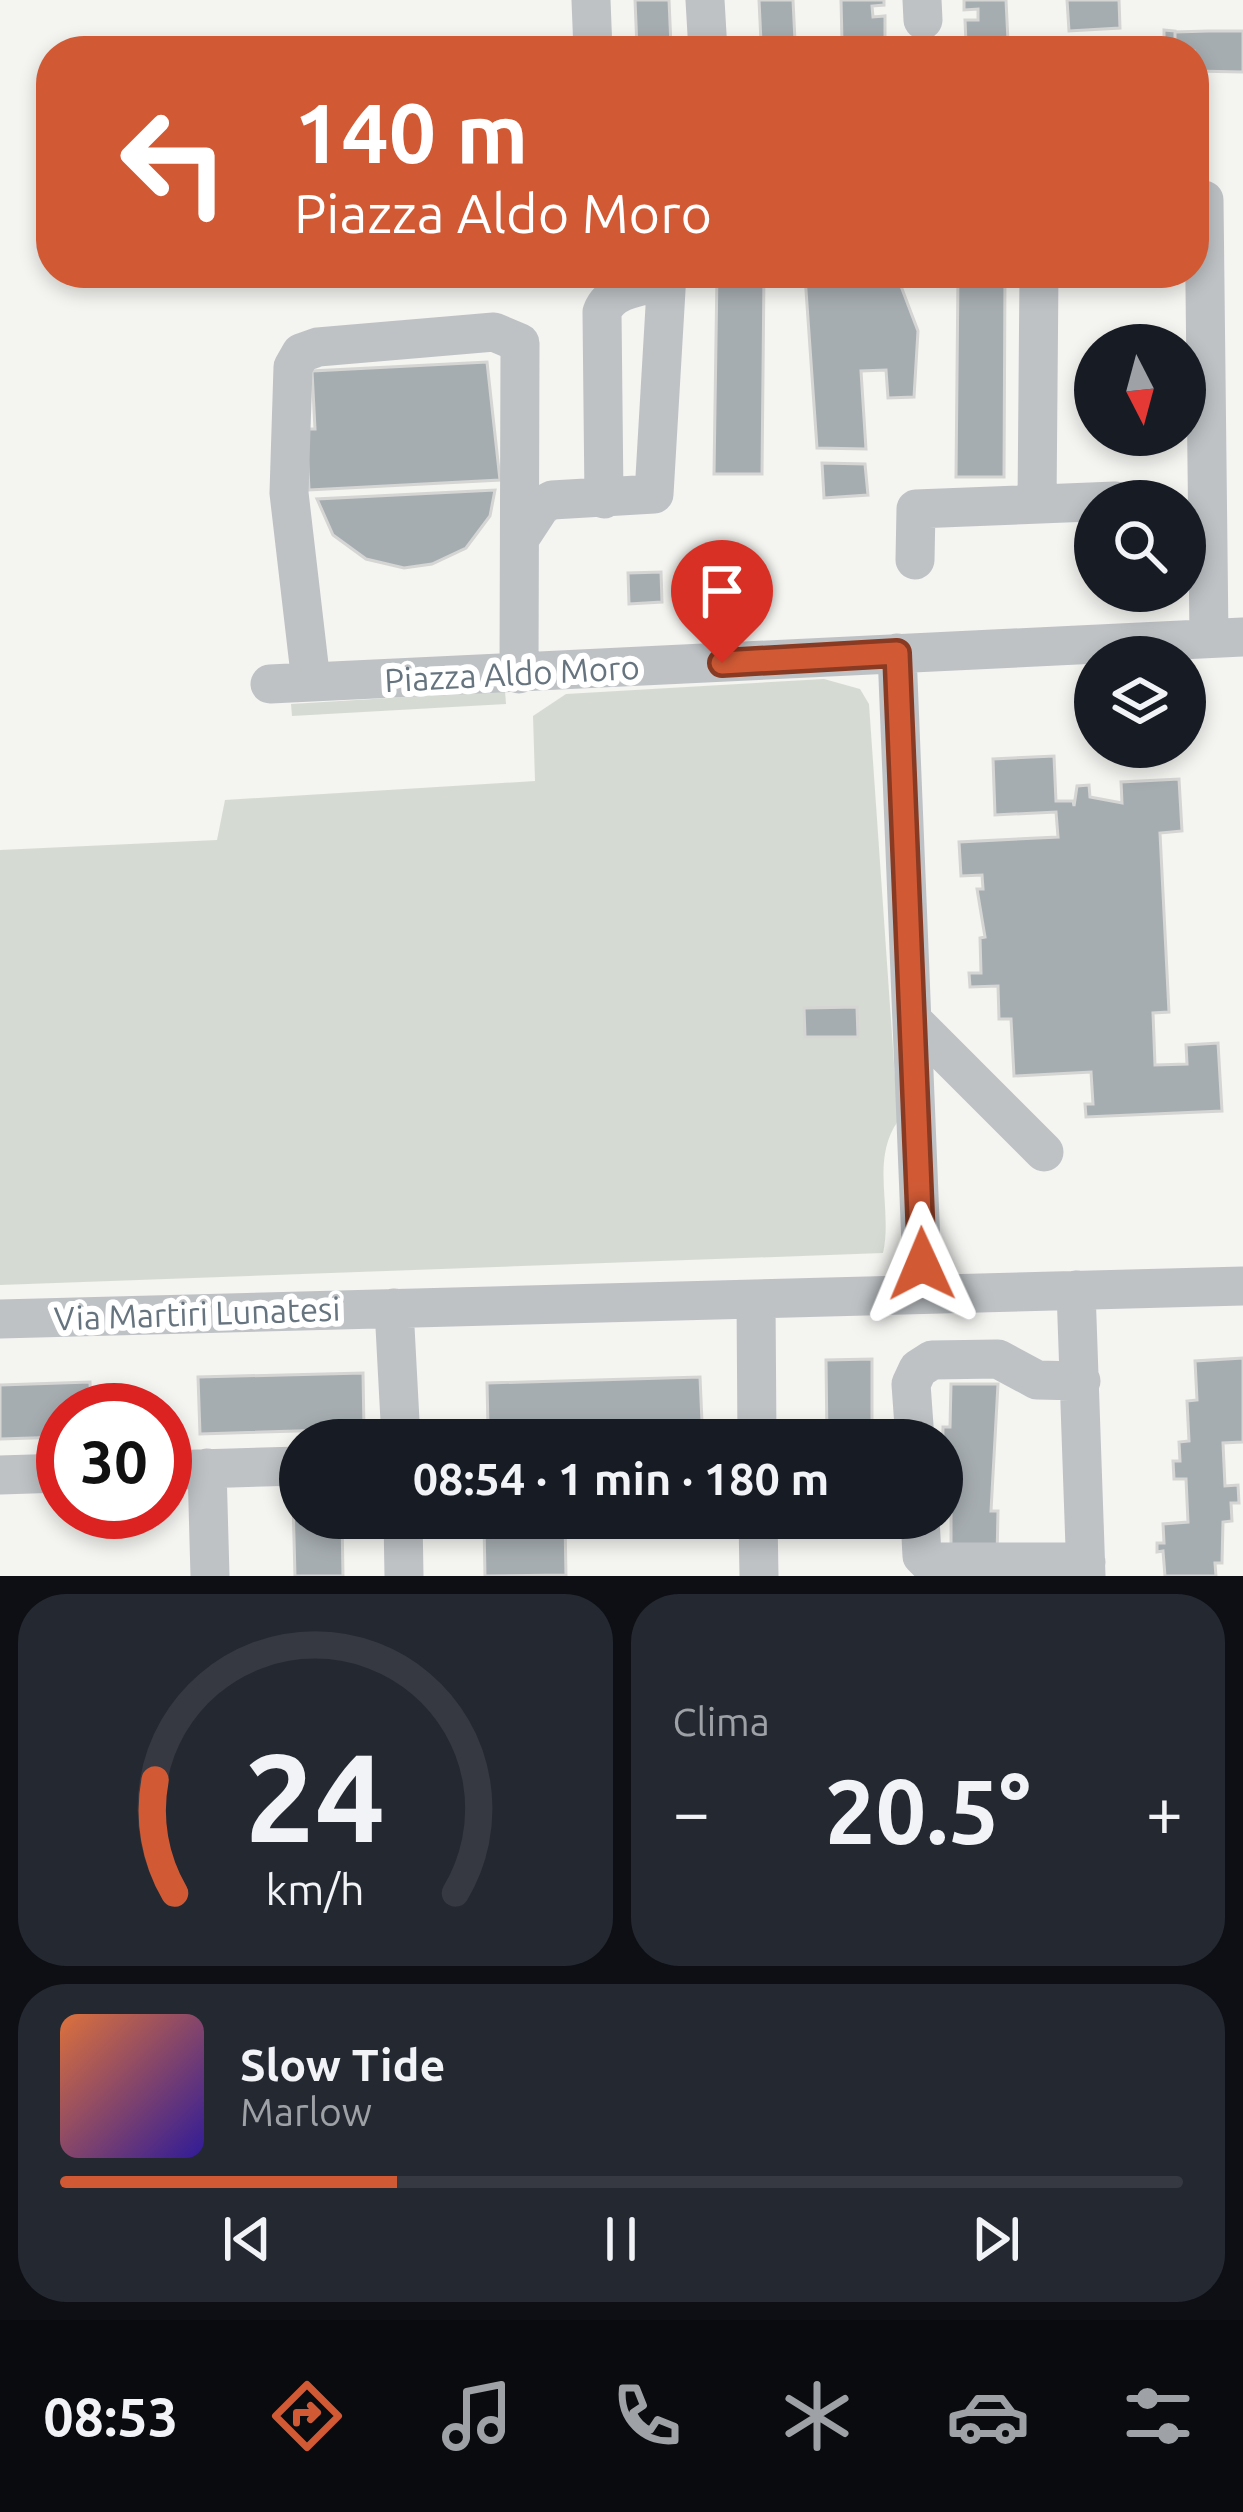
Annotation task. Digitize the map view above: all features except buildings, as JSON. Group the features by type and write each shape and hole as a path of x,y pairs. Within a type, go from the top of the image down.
{"street":[{"path":"591,0 592,36"},
{"path":"706,0 707,36"},
{"path":"604,499 602,312 617,293 633,288"},
{"path":"520,538 541,506 552,500 644,498 658,484 667,288"},
{"path":"1037,502 1039,288"},
{"path":"1208,288 1226,638"},
{"path":"311,682 289,493 289,387 301,353 494,332 520,343 519,674"},
{"path":"915,560 916,509 1074,502"},
{"name":"Piazza Aldo Moro","path":"270,684 1226,638"},
{"path":"897,653 922,1294"},
{"path":"915,1023 983,1097 1043,1152"},
{"name":"Via Martiri Lunatesi","path":"0,1319 1243,1286"},
{"path":"921,1539 922,1556 928,1562 1086,1569 1076,1290"},
{"path":"757,1299 757,1419"},
{"path":"394,1308 400,1419"},
{"path":"914,1419 911,1384 918,1369 932,1360 998,1359 1037,1380 1081,1381"},
{"path":"192,1469 279,1466"},
{"path":"207,1468 209,1576"},
{"path":"0,1475 36,1474"},
{"path":"403,1539 404,1576"},
{"path":"758,1539 759,1576"}],"shaded area":[{"path":"824,679 860,689 869,704 898,1121 885,1152 883,1253 0,1285 0,850 217,840 225,800 535,781 533,716 566,694"},
{"path":"505,691 506,704 292,716 291,704"}],"route":[{"path":"722,663 897,653 922,1264"}]}
